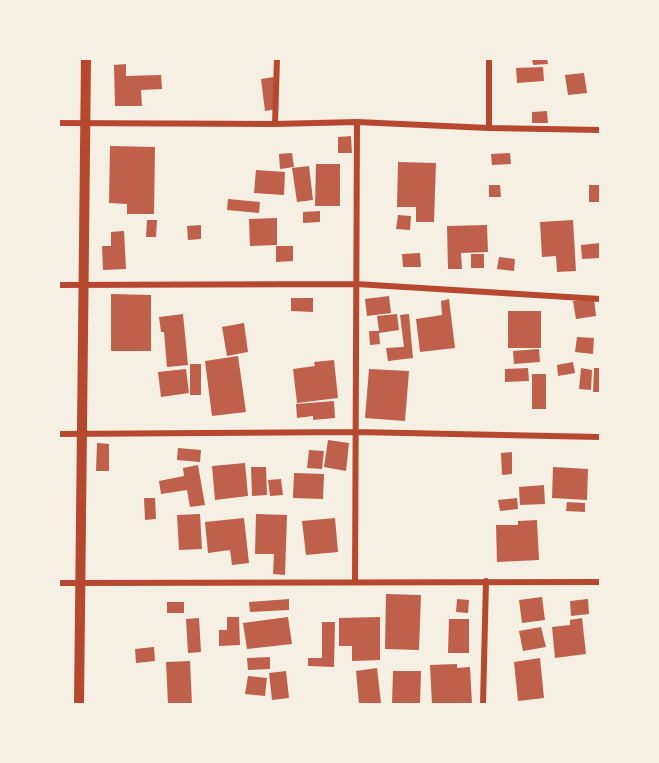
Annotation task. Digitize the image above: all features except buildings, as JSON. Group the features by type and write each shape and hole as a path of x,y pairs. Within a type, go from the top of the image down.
{"street":[{"path":"79,705 86,58"},
{"path":"275,124 278,58"},
{"path":"489,58 489,128"},
{"path":"58,123 357,122 600,130"},
{"path":"355,582 357,122"},
{"path":"58,285 356,284 600,299"},
{"path":"58,434 356,432 600,437"},
{"path":"483,705 486,581"},
{"path":"58,583 600,582"}]}
